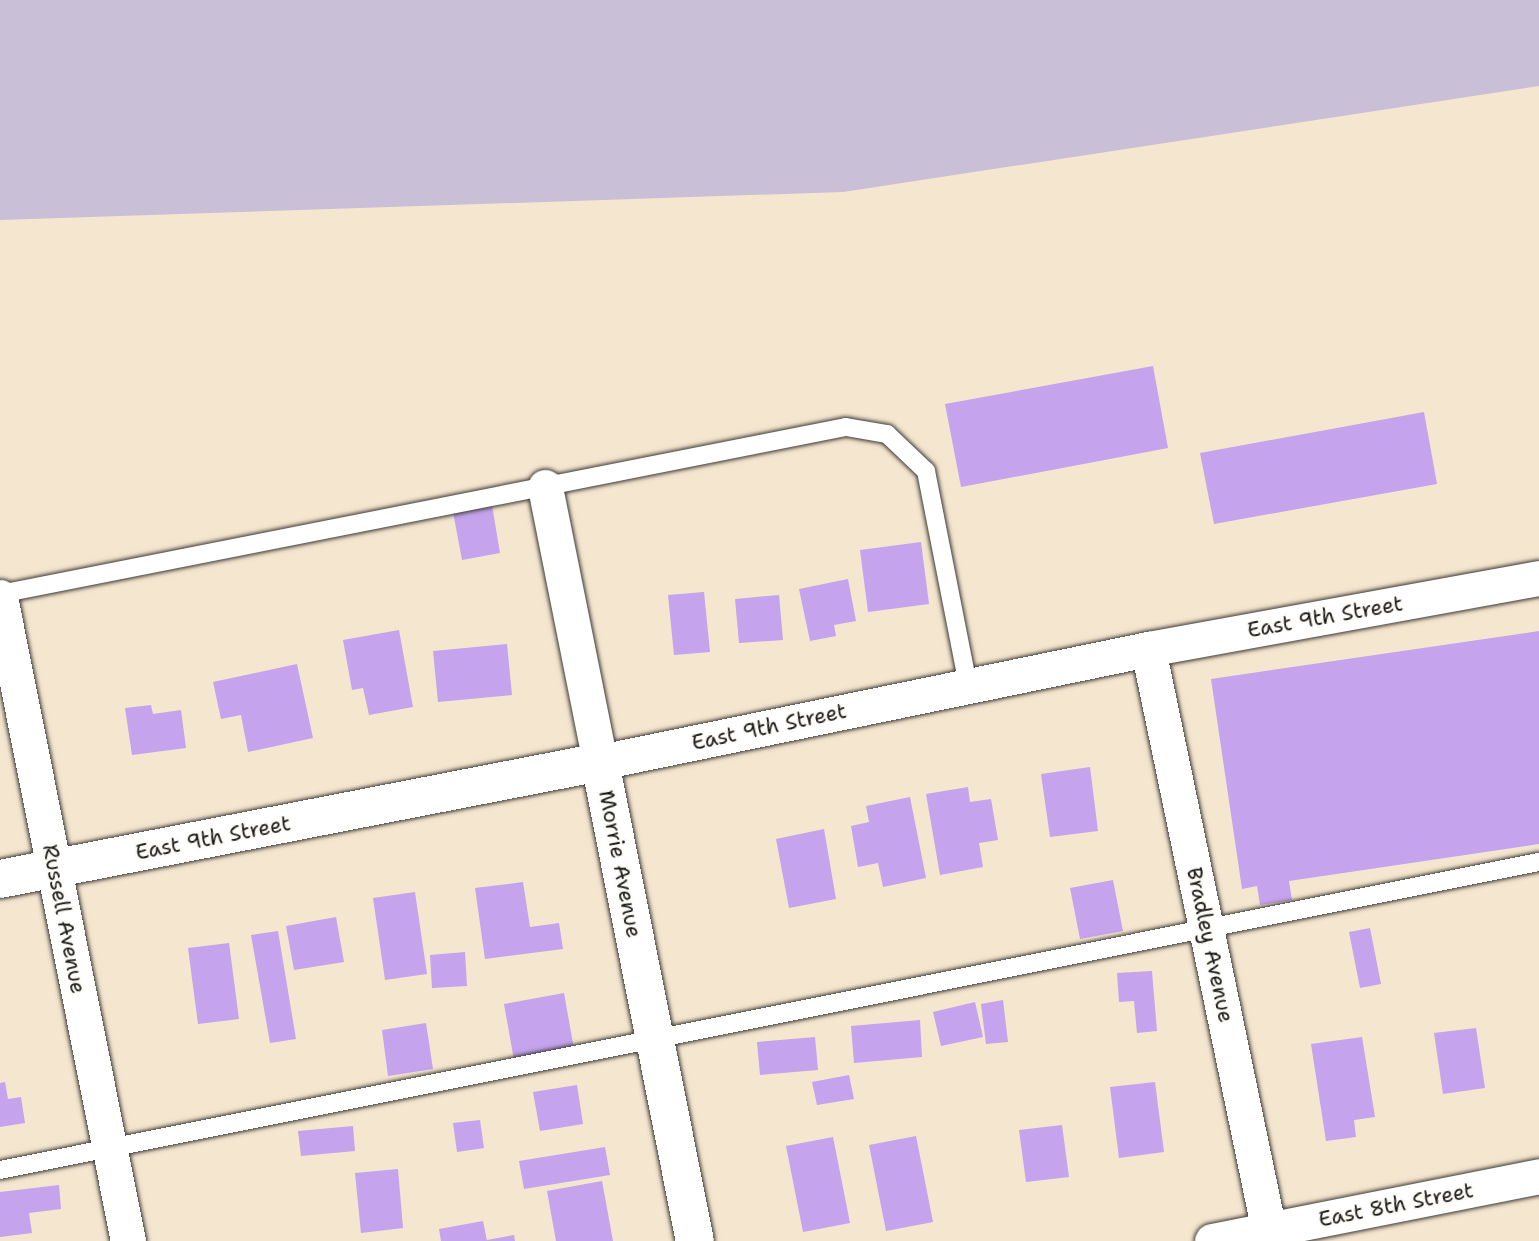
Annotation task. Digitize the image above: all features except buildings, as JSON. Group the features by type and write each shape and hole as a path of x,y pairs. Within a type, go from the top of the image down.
{"street":[{"name":"Morrie Avenue","path":"545,487 695,1241"},
{"name":"East 9th Street","path":"0,879 600,762 1148,649 1539,578"},
{"name":"Russell Avenue","path":"0,595 128,1241"},
{"name":"Bradley Avenue","path":"1148,649 1270,1236"},
{"name":"East 8th Street","path":"1212,1241 1270,1236 1539,1176"}],"lane":[{"path":"0,595 846,427 887,434 926,471 968,686"},
{"path":"0,1170 1539,862"}],"shaded area":[{"path":"0,0 1539,0 1539,86 843,192 0,220"}]}
